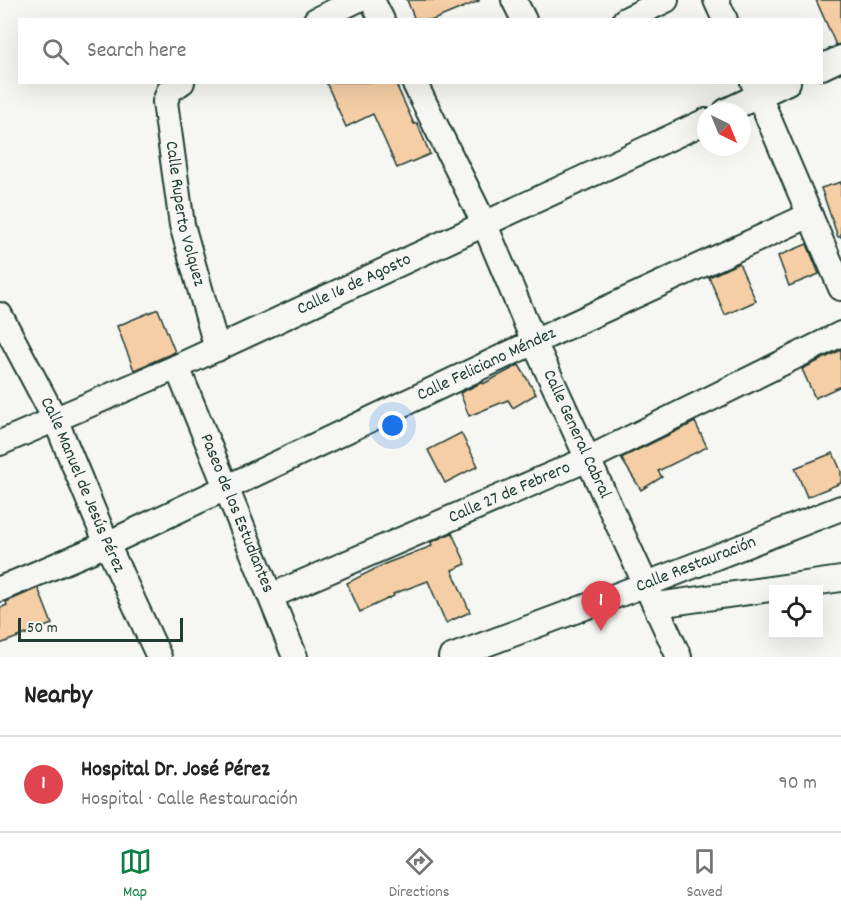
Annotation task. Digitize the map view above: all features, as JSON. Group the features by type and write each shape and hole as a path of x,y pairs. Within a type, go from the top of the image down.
{"street":[{"path":"320,18 357,0"},
{"path":"372,0 381,18"},
{"path":"514,0 523,18"},
{"path":"629,18 666,0"},
{"path":"716,0 724,18"},
{"path":"823,67 841,58"},
{"name":"Calle Ruperto Volquez","path":"179,84 169,91 165,102 182,225 217,349"},
{"name":"Calle General Cabral","path":"415,84 485,225 534,342 679,657"},
{"path":"738,102 756,89 779,84"},
{"path":"756,89 841,288"},
{"name":"Calle 16 de Agosto","path":"0,443 177,368 697,125"},
{"name":"Calle Feliciano Méndez","path":"0,588 107,544 534,342 810,215"},
{"name":"Calle Manuel de Jesús Pérez","path":"0,315 54,419 107,544 159,657"},
{"name":"Calle 27 de Febrero","path":"271,596 588,459 841,334"},
{"name":"Paseo de los Estudiantes","path":"177,368 295,657"},
{"name":"Calle Restauración","path":"451,657 652,595 841,508"},
{"path":"652,595 841,579"}],"building":[{"path":"407,0 479,0 438,18 414,18"},
{"path":"816,0 841,0 841,44 836,45"},
{"path":"327,84 396,84 414,124 417,123 430,154 397,168 373,114 346,127"},
{"path":"841,182 841,237 838,237 821,188"},
{"path":"807,244 819,274 789,286 778,256"},
{"path":"739,263 756,301 725,315 709,277"},
{"path":"158,309 175,352 134,370 117,326"},
{"path":"841,350 841,386 815,398 802,369"},
{"path":"519,365 536,394 513,408 508,400 469,416 460,393"},
{"path":"695,422 707,447 658,471 662,477 641,490 621,458"},
{"path":"461,433 478,466 445,483 428,450"},
{"path":"833,453 841,471 841,483 807,497 795,468"},
{"path":"452,533 466,564 452,570 470,612 446,623 428,581 393,594 394,596 360,612 347,583 387,563 432,546 431,542"},
{"path":"38,588 52,624 0,644 0,608 7,605 6,602"}],"place":[{"name":"Hospital Dr. José Pérez","path":"601,631"}]}
